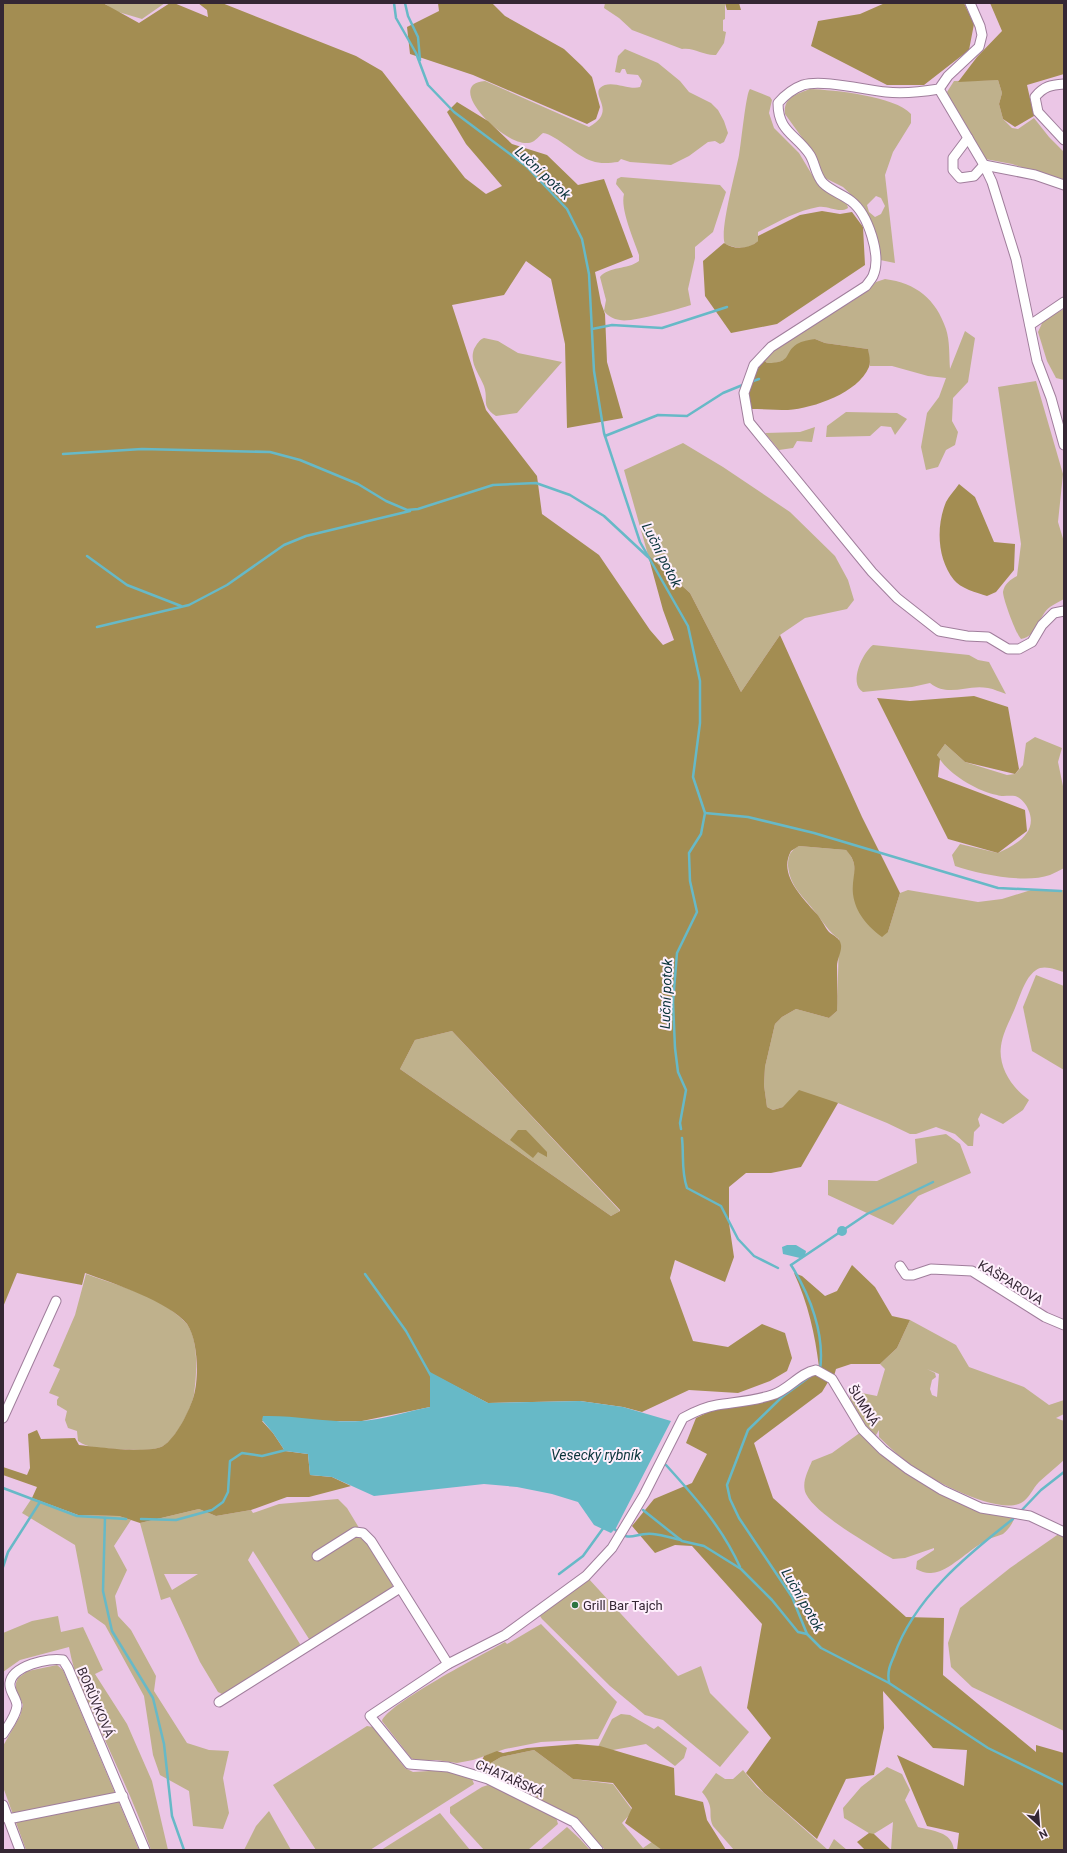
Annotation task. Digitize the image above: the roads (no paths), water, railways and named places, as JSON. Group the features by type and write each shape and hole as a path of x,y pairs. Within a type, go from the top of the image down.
{"street":[{"path":"970,3 980,26 982,35 979,47 948,76 939,89 917,92 888,92 819,84 804,85 790,91 778,103 778,115 783,126 810,156 821,181 830,189 852,201 866,219 874,245 875,260 873,276 866,286 771,347 754,365 744,393 749,422 872,572 897,598 939,632 966,636 988,637 1008,649 1019,649 1032,642 1042,626 1054,612 1064,611"},
{"path":"1064,84 1049,85 1041,90 1035,97 1038,112 1064,140"},
{"path":"939,89 984,165 992,182 1016,259 1037,361 1051,398 1064,445"},
{"path":"968,138 953,158 952,170 960,178 974,176 984,165"},
{"path":"984,165 1035,176 1064,185"},
{"path":"1030,325 1064,302"},
{"name":"KAŠPAROVA","path":"900,1266 906,1275 913,1275 931,1269 972,1271 1045,1317 1064,1325"},
{"path":"3,1418 56,1301"},
{"name":"ŠUMNÁ","path":"683,1418 716,1405 749,1401 772,1395 786,1389 810,1371 816,1370 832,1379 862,1429 883,1450 908,1469 942,1490 981,1508 1030,1516 1064,1532"},
{"name":"CHATAŘSKÁ","path":"598,1850 574,1822 488,1779 448,1767 409,1764 370,1716 448,1664 505,1635 586,1576 608,1552 644,1496 683,1418"},
{"path":"317,1556 355,1532 363,1533 372,1541 448,1664"},
{"path":"219,1702 400,1588"},
{"name":"BORŮVKOVÁ","path":"3,1734 14,1714 17,1705 11,1691 10,1682 14,1674 26,1666 41,1661 58,1659 63,1660 68,1668 146,1850"},
{"path":"8,1819 123,1796"},
{"path":"3,1805 20,1850"}],"water":[{"path":"842,1226 847,1231 842,1236 837,1231"},
{"path":"787,1245 796,1245 806,1251 805,1256 800,1258 783,1254 782,1247"},
{"name":"Vesecký rybník","path":"430,1372 488,1403 580,1401 623,1407 671,1421 616,1528 611,1533 594,1525 578,1502 552,1494 517,1487 484,1484 374,1496 332,1477 310,1475 308,1454 285,1451 262,1420 263,1416 275,1416 336,1421 361,1421 430,1407"}],"waterway":[{"name":"Luční potok","path":"394,3 396,18 416,53 428,85 454,112 526,166 567,209 582,239 589,274 594,371 604,433 640,542 688,626 700,681 700,723 693,777 705,813 701,834 689,853 690,881 697,912 677,953 673,1002 675,1048 678,1072 686,1090 680,1123 681,1129"},
{"path":"405,3 408,16 418,37 420,60"},
{"path":"592,329 612,325 662,328 727,307"},
{"path":"750,382 759,379"},
{"path":"605,436 658,415 687,416 723,393 745,384"},
{"path":"63,454 142,449 270,452 300,460 358,484 386,501 407,510 418,509 493,485 536,483 570,495 604,516 648,557"},
{"path":"97,627 189,605 227,585 284,545 306,536 410,511"},
{"path":"87,556 127,585 181,606"},
{"path":"705,813 748,817 814,833 998,888 1061,891"},
{"name":"Luční potok","path":"682,1138 683,1169 687,1188 721,1206 738,1239 754,1256 778,1268"},
{"path":"791,1265 867,1214 933,1182"},
{"name":"Luční potok","path":"791,1265 810,1302 818,1329 821,1356 820,1370"},
{"path":"365,1274 406,1331 431,1376"},
{"name":"Luční potok","path":"812,1375 782,1397 748,1430 727,1485 730,1499 739,1518 792,1597 807,1634 821,1648 889,1683 988,1748 1064,1785"},
{"path":"141,1519 176,1520 212,1510 223,1502 228,1492 230,1461 242,1453 262,1456 286,1450"},
{"path":"666,1465 707,1513 733,1552 740,1567"},
{"path":"1020,1512 1041,1490 1064,1472"},
{"path":"3,1488 77,1516 126,1519"},
{"path":"3,1567 8,1552 40,1502"},
{"path":"643,1510 682,1541 704,1546 741,1569 772,1600 798,1632 807,1634"},
{"path":"105,1518 103,1591 112,1631 153,1698 164,1744 172,1816 184,1850"},
{"path":"889,1682 888,1675 890,1666 903,1635 928,1597 960,1563 1013,1519"},
{"path":"559,1574 583,1556 604,1527"},
{"path":"612,1527 628,1537 653,1534 681,1540"}],"place":[{"name":"Grill Bar Tajch","path":"575,1605"}]}
